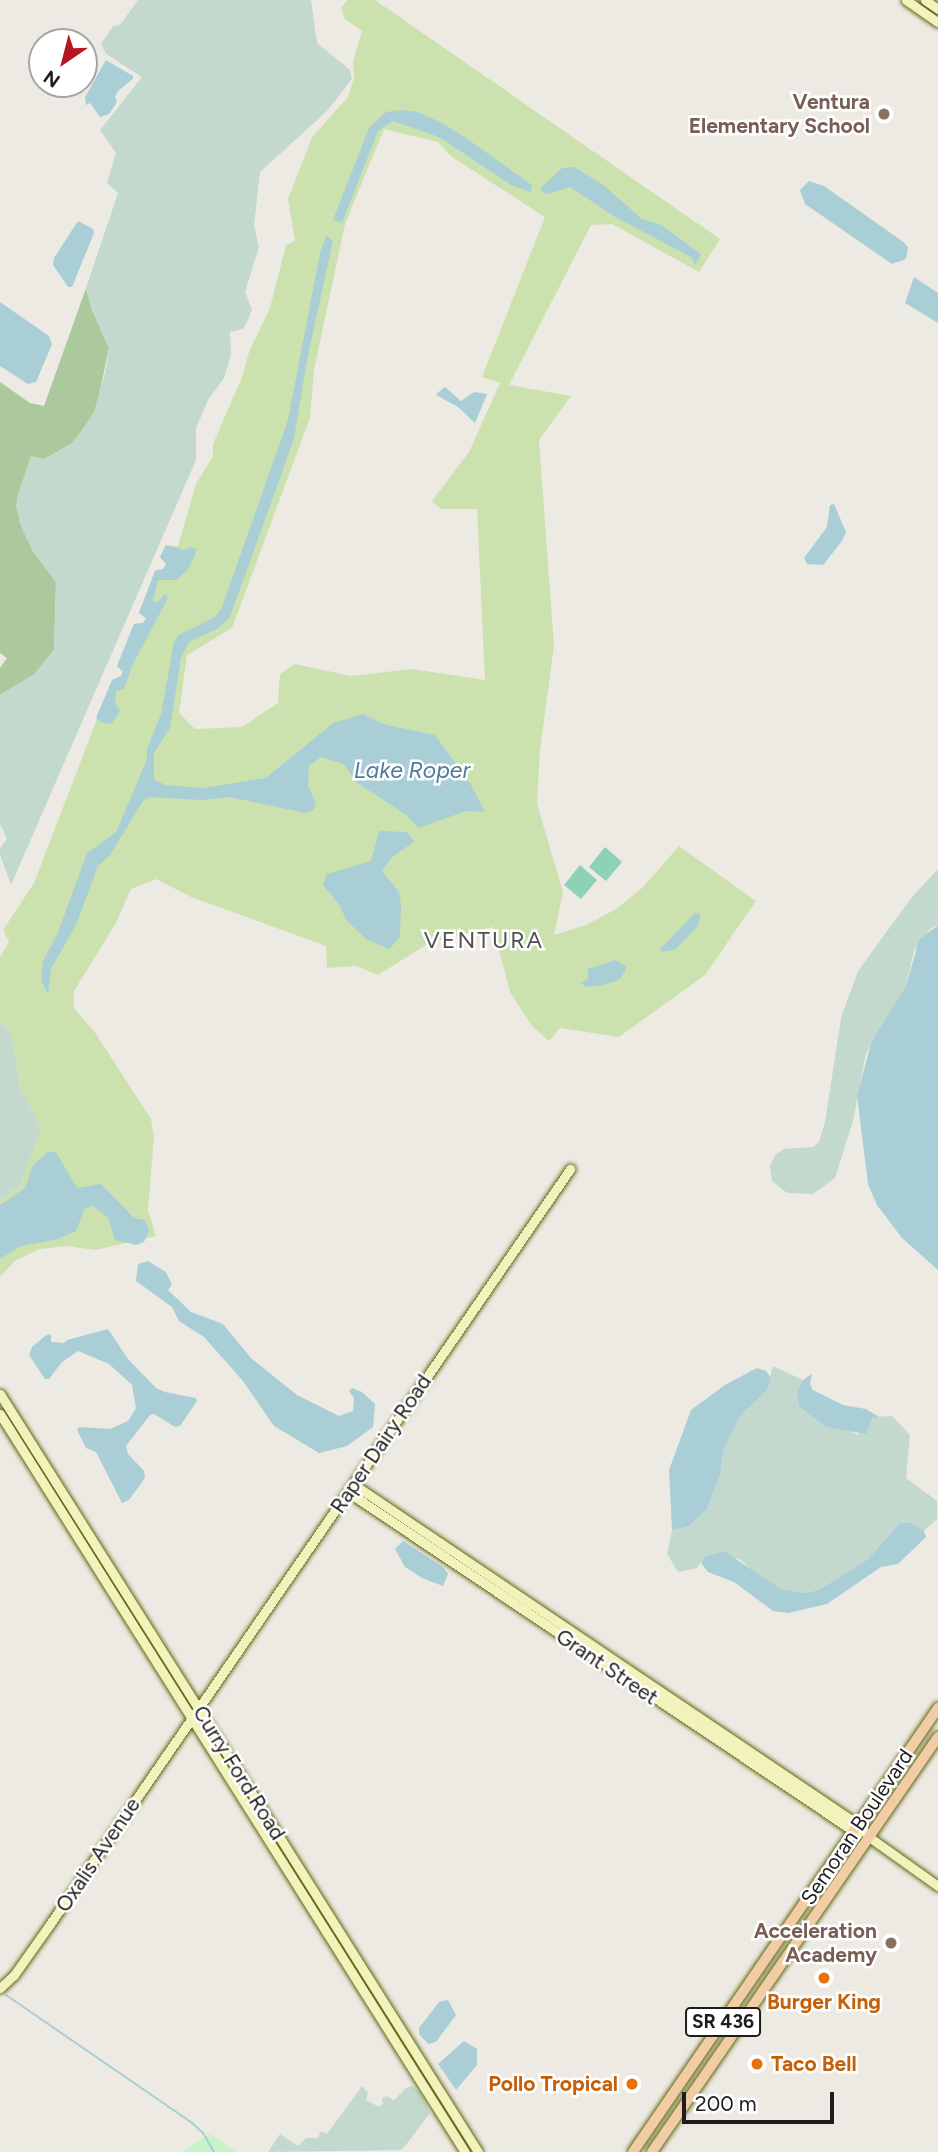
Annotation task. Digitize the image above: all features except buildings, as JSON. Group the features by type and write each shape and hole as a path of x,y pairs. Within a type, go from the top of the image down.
{"main road":[{"path":"906,0 938,22"},
{"path":"925,0 938,9"},
{"name":"Raper Dairy Road","path":"192,1718 570,1169"},
{"name":"Curry Ford Road","path":"0,1394 476,2152"},
{"name":"Curry Ford Road","path":"0,1414 465,2152"},
{"name":"Grant Street","path":"351,1488 938,1886"},
{"path":"91,1559 102,1567 121,1599 131,1601"},
{"path":"130,1620 139,1622 174,1670"},
{"name":"Semoran Boulevard","path":"633,2152 938,1709"},
{"name":"Oxalis Avenue","path":"0,1988 14,1975 192,1718"},
{"name":"Semoran Boulevard","path":"652,2152 938,1737"},
{"path":"254,1817 260,1816 286,1848"},
{"path":"269,1840 308,1895 319,1900"},
{"path":"311,1907 323,1915 351,1951"},
{"path":"782,1963 787,1947 785,1932"},
{"path":"699,2085 697,2071 738,2010 739,1998"},
{"path":"414,2071 427,2083 446,2112 455,2116"},
{"path":"670,2126 680,2096 676,2090"},
{"path":"448,2124 458,2128 476,2152"}],"green space":[{"path":"138,0 311,0 317,43 350,70 352,79 327,111 260,172 254,225 259,247 245,292 252,309 243,329 230,332 231,355 224,378 208,400 196,428 196,460 11,885 0,855 0,848 7,839 0,824 0,695 34,674 54,650 56,582 33,551 23,531 16,507 17,497 31,456 44,459 72,443 83,429 94,413 106,369 109,348 92,310 86,288 118,193 107,183 116,153 100,130 142,77 106,54 101,44 113,26 120,25"},
{"path":"347,0 375,0 720,239 699,272 612,224 591,225 509,385 571,396 539,440 554,646 540,750 537,804 563,892 554,935 586,925 616,909 642,888 679,846 756,901 705,975 619,1037 560,1028 549,1041 532,1026 510,992 493,927 429,943 378,975 356,966 327,968 326,946 191,897 156,879 131,889 116,923 74,991 74,1008 96,1034 151,1119 154,1137 148,1210 156,1236 96,1250 66,1246 40,1249 16,1260 0,1277 0,1200 21,1185 41,1129 20,1086 11,1031 0,1022 0,957 9,942 3,930 34,883 112,680 121,676 123,671 117,666 134,624 143,623 146,618 139,613 155,571 163,569 166,564 160,557 166,545 178,546 196,484 213,456 213,444 242,377 249,352 270,308 286,245 295,241 288,199 312,137 348,97 354,78 353,61 362,31 345,19 341,8","holes":["384,129 438,142 452,157 545,217 482,377 500,383 469,452 432,501 441,509 477,509 485,680 412,669 351,676 295,664 280,674 278,703 242,727 195,729 179,713 187,655 232,628 310,418 314,370 345,224"]},
{"path":"86,288 92,310 109,348 94,413 72,443 44,460 19,520 33,551 56,582 54,650 34,675 0,695 0,668 7,658 0,653 0,382 30,403 44,406"},
{"path":"605,847 622,862 606,881 589,867"},
{"path":"580,865 597,880 581,899 564,885"},
{"path":"938,869 938,925 932,927 914,951 906,986 866,1053 853,1121 835,1178 813,1194 787,1193 772,1181 770,1166 776,1154 784,1149 813,1147 819,1142 825,1122 841,1018 858,971 912,897"},
{"path":"0,1022 11,1031 20,1086 41,1129 21,1185 0,1200"},
{"path":"773,1366 803,1380 797,1391 826,1427 843,1428 858,1435 872,1417 892,1416 910,1435 906,1478 937,1501 937,1519 924,1531 910,1522 899,1524 868,1559 819,1590 804,1593 781,1589 754,1572 740,1559 704,1557 697,1568 678,1572 667,1554 672,1530 688,1527 707,1509 720,1474 724,1449 741,1415 766,1391"},
{"path":"362,2086 368,2093 366,2100 379,2107 383,2104 382,2098 387,2096 394,2100 406,2088 412,2086 419,2092 430,2113 402,2150 268,2152 280,2134 298,2146 306,2138 318,2138 321,2131 327,2134"},
{"path":"210,2134 236,2152 181,2152"}],"water":[{"path":"106,60 133,76 133,79 118,91 115,97 117,102 109,114 100,117 90,103 86,105 85,98 98,98 98,74"},
{"path":"386,112 418,112 466,138 532,185 531,192 511,185 439,137 393,121 378,131 342,223 333,220 369,128"},
{"path":"574,167 602,184 642,219 661,225 701,254 695,265 691,257 615,217 570,187 549,194 541,192 541,188 562,168"},
{"path":"809,181 824,186 902,241 908,247 906,259 892,264 805,204 800,190"},
{"path":"78,221 93,229 94,233 72,287 68,287 53,265 54,258"},
{"name":"Lake Roper","path":"326,236 333,241 306,365 294,439 230,617 217,629 190,641 181,658 170,728 154,753 154,779 165,785 203,788 266,778 333,723 363,714 386,725 435,735 470,783 485,812 466,811 419,828 406,815 356,782 344,764 321,757 309,766 308,786 316,803 313,810 306,813 229,797 202,800 149,797 143,801 110,855 98,866 76,925 51,969 48,994 41,981 43,961 57,935 87,853 116,832 147,759 147,749 161,714 174,642 179,635 215,617 222,607 288,420 320,253"},
{"path":"914,277 938,293 938,323 905,303"},
{"path":"0,302 49,336 52,344 36,382 28,384 0,366"},
{"path":"445,387 461,401 474,392 487,394 475,423 458,407 436,394"},
{"path":"834,504 846,532 842,541 823,565 807,564 804,558 827,527 830,505"},
{"path":"166,545 185,550 190,547 196,549 196,553 188,569 177,580 158,580 153,601 158,602 165,594 168,598 132,666 124,689 116,691 115,703 120,710 117,716 111,724 100,722 96,718 112,680 123,672 117,666 134,624 143,623 146,618 139,613 155,571 163,569 166,564 160,557"},
{"path":"379,831 407,832 414,842 392,857 382,871 399,892 401,905 400,936 390,949 367,940 347,921 338,903 323,885 327,874 371,861"},
{"path":"695,913 699,913 701,917 696,928 675,950 661,952 660,949"},
{"path":"938,925 938,1270 902,1238 877,1205 868,1184 857,1096 871,1043 906,986 919,940"},
{"path":"615,960 626,966 619,980 587,987 580,983 588,979 588,969"},
{"path":"48,1152 56,1152 77,1188 101,1184 134,1218 145,1220 149,1231 144,1242 136,1245 115,1240 108,1218 93,1206 85,1208 76,1231 58,1239 21,1246 0,1259 0,1205 25,1188 33,1165"},
{"path":"148,1261 166,1272 172,1285 168,1290 191,1312 223,1324 251,1358 297,1395 339,1416 353,1411 354,1398 349,1391 352,1388 362,1392 375,1404 373,1427 347,1446 319,1453 274,1426 243,1381 204,1337 179,1321 172,1307 136,1281 138,1264"},
{"path":"108,1329 128,1359 156,1388 196,1398 197,1401 180,1426 175,1427 154,1414 150,1415 126,1446 128,1454 144,1471 145,1478 129,1500 122,1503 96,1452 86,1448 77,1430 79,1427 110,1429 128,1421 136,1408 132,1385 109,1364 78,1351 62,1362 49,1379 45,1379 29,1355 32,1347 51,1334 51,1342 64,1343"},
{"path":"757,1368 766,1371 771,1378 766,1391 741,1415 724,1449 720,1474 707,1509 688,1527 672,1530 669,1470 691,1410 725,1385"},
{"path":"812,1374 810,1384 813,1390 843,1405 866,1409 879,1417 872,1418 866,1434 826,1427 799,1406 797,1391 803,1380"},
{"path":"910,1522 924,1531 926,1537 898,1564 881,1567 827,1604 788,1613 773,1611 734,1582 708,1572 701,1563 704,1557 724,1551 781,1589 804,1593 819,1590 868,1559 899,1524"},
{"path":"403,1541 443,1567 448,1574 443,1586 422,1578 405,1567 395,1549"},
{"path":"448,2000 456,2015 436,2042 428,2044 419,2034 419,2028 439,2002"},
{"path":"464,2041 477,2049 477,2065 456,2090 438,2064"}],"waterway":[{"path":"6,1995 192,2123 203,2133 214,2152"}],"place":[{"name":"Ventura Elementary School","path":"884,114"},
{"name":"Acceleration Academy","path":"891,1943"},
{"name":"Burger King","path":"824,1978"},
{"name":"Taco Bell","path":"757,2064"},
{"name":"Pollo Tropical","path":"632,2084"}],"district":[{"name":"VENTURA","path":"484,940"}]}
